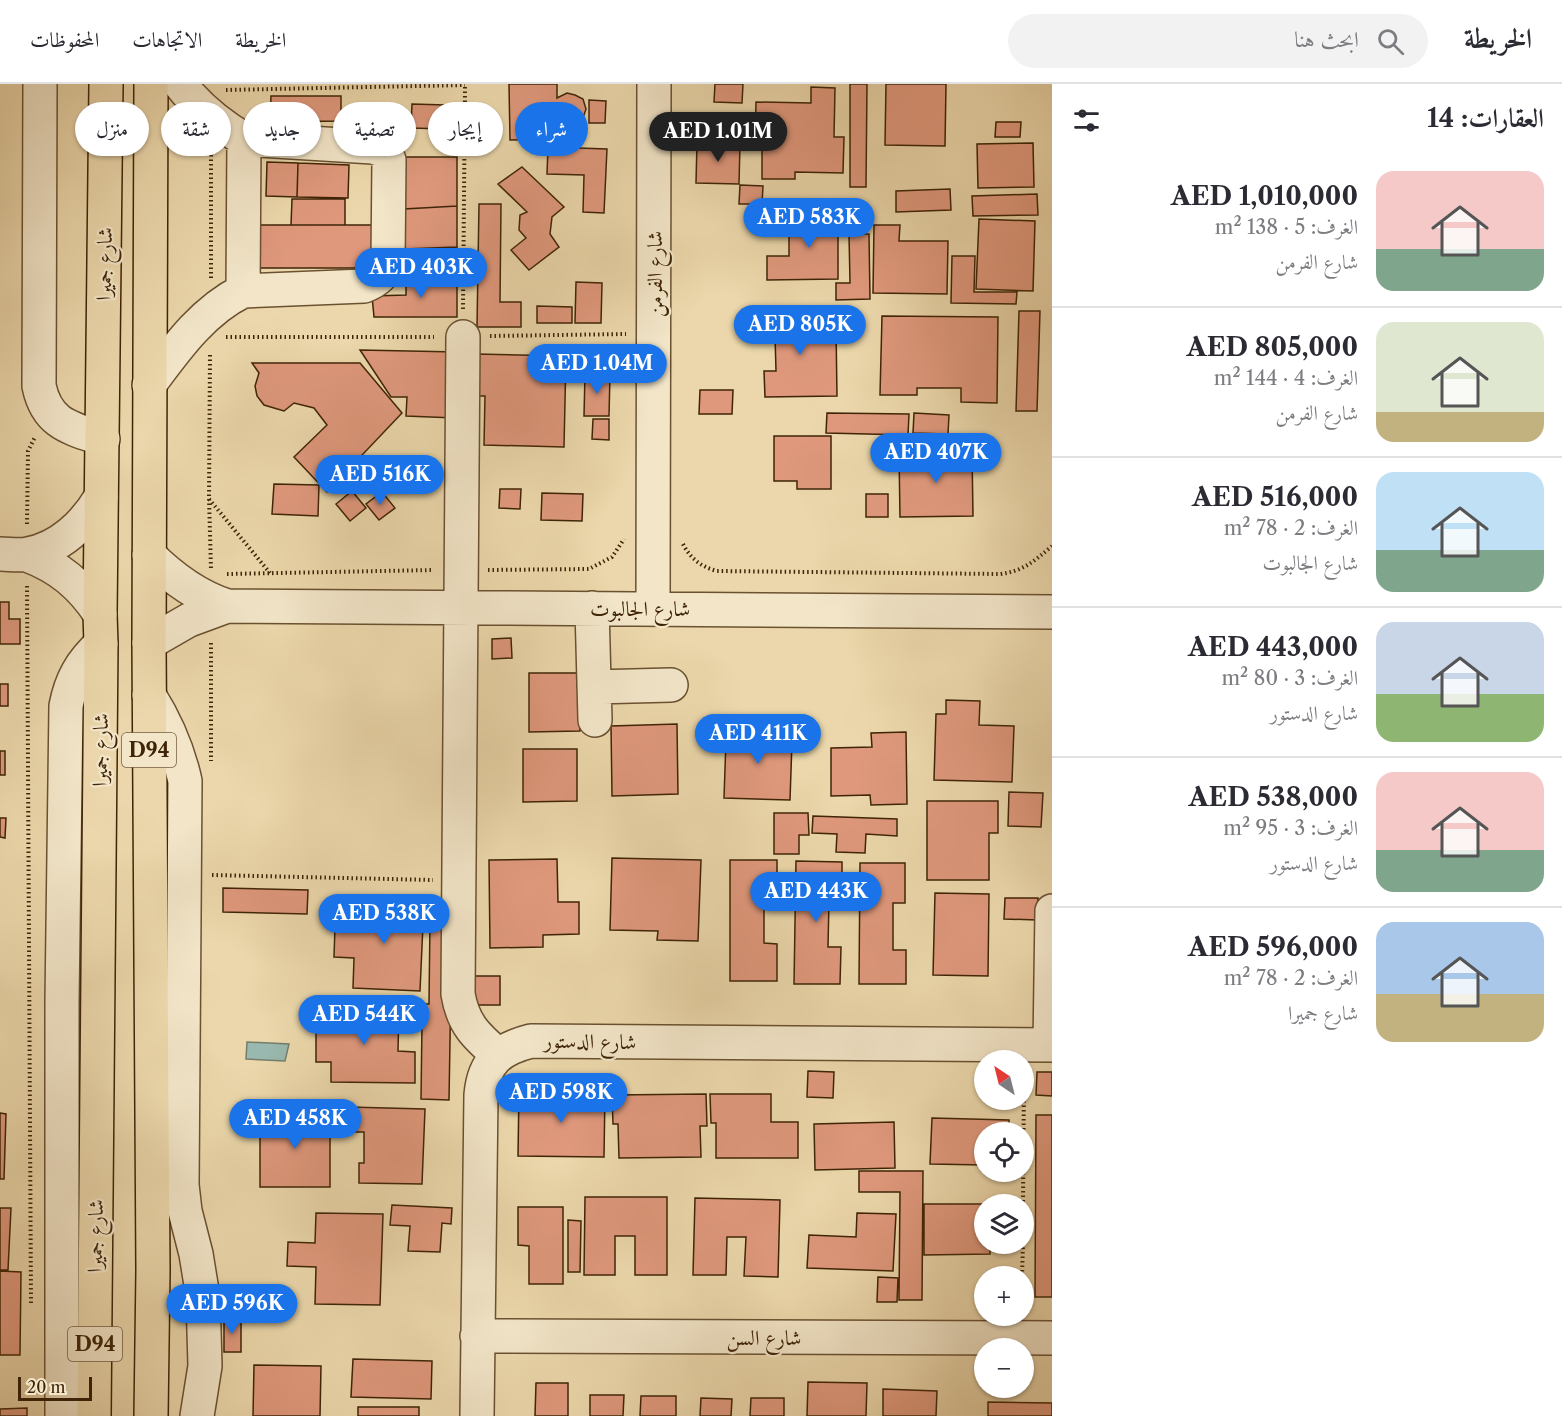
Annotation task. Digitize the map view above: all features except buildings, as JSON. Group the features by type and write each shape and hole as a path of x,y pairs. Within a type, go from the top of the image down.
{"main road":[{"name":"شارع جميرا","path":"94,1416 106,84"},
{"name":"D94","path":"151,84 149,385 153,1270 151,1416"}],"street":[{"path":"40,84 39,387 42,400 57,420 68,427 103,439"},
{"path":"180,84 196,102"},
{"name":"شارع الفرمن","path":"653,608 654,84"},
{"path":"149,385 188,333 229,298 243,291 364,286 377,280 386,268 388,261 389,160 385,151 379,148 321,144"},
{"path":"243,291 244,156"},
{"path":"463,336 458,994 461,1011 475,1035 498,1055 482,1081 481,1095 477,1416"},
{"path":"14,554 42,550 70,534 93,511 101,497"},
{"path":"14,554 56,568 81,588 100,629 69,688 66,706 62,1002 62,1416"},
{"name":"شارع الجالبوت","path":"149,555 188,589 216,606"},
{"name":"شارع الجالبوت","path":"149,643 216,606 1052,612"},
{"path":"592,608 595,720"},
{"path":"594,687 671,685"},
{"path":"149,695 169,729 185,781 182,1185 185,1211 199,1265 203,1297 206,1366 197,1416"},
{"path":"1042,1045 1052,911"},
{"name":"شارع الدستور","path":"498,1055 510,1046 531,1041 1042,1045"},
{"name":"شارع السن","path":"477,1336 1052,1338"}],"path":[{"path":"212,102 212,90 465,85 463,336"},
{"path":"211,768 216,606 209,498 212,156"},
{"path":"31,1308 14,554 28,451 48,411"},
{"path":"209,498 270,573"},
{"path":"211,863 212,886"},
{"path":"212,875 458,880"},
{"path":"1024,1194 1042,1045"}],"water":[{"path":"247,1042 289,1044 285,1061 246,1059"}]}
